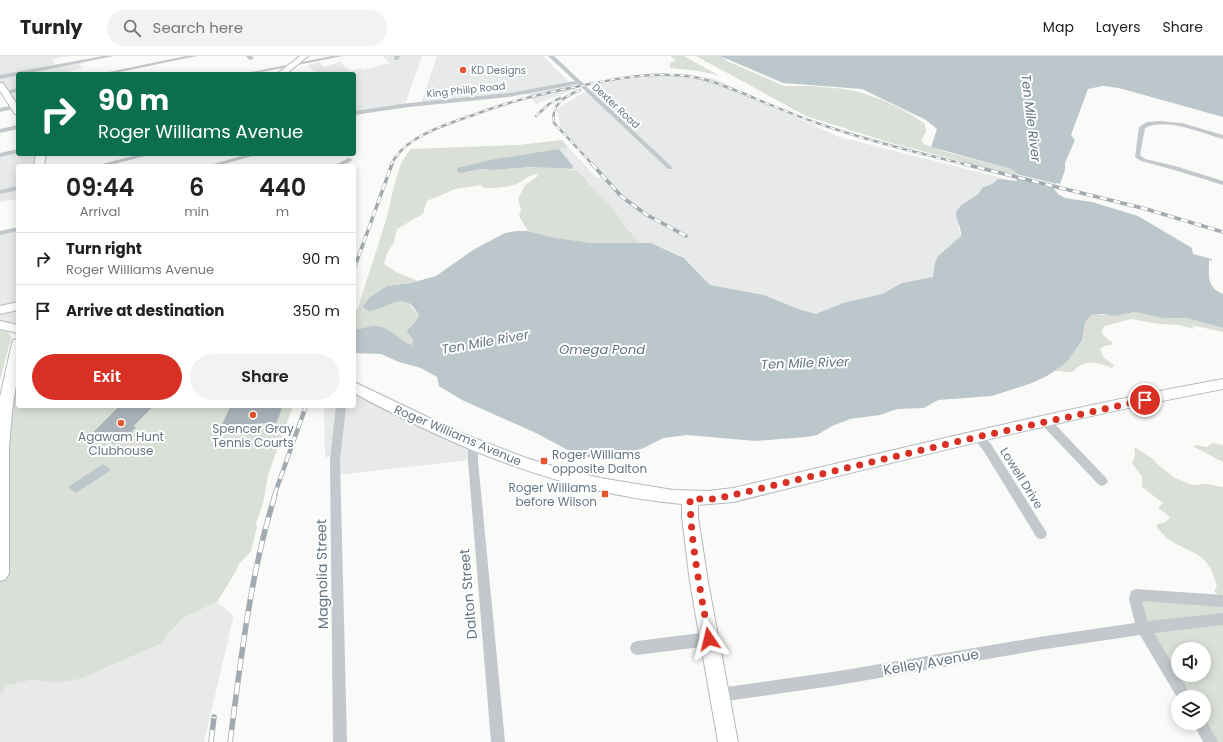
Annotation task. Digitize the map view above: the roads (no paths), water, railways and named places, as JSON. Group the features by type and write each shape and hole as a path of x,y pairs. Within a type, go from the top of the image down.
{"main road":[{"path":"284,72 304,56"},
{"path":"2,89 16,109"},
{"path":"0,310 16,306"},
{"path":"0,325 16,329"},
{"path":"0,573 0,481 6,403 9,383 15,366"},
{"name":"Roger Williams Avenue","path":"356,388 386,405 473,444 510,458 599,484 651,494 690,499 714,499 977,437 1196,388 1223,384"},
{"path":"690,499 690,517 698,582 728,742"}],"street":[{"path":"20,72 56,63 111,56"},
{"path":"112,72 194,56"},
{"path":"255,72 340,56"},
{"name":"Dexter Road","path":"551,56 670,168"},
{"path":"0,77 16,73"},
{"name":"King Philip Road","path":"356,113 510,95 579,82"},
{"path":"2,89 16,90"},
{"path":"0,110 16,109"},
{"path":"1223,137 1176,124 1150,123 1142,127 1137,156 1144,160 1173,167 1223,183"},
{"path":"0,131 16,127"},
{"path":"0,155 16,152"},
{"path":"106,164 142,156"},
{"path":"217,164 249,156"},
{"path":"134,158 136,164"},
{"path":"340,164 349,160"},
{"path":"0,192 16,188"},
{"path":"0,233 16,229"},
{"name":"Magnolia Street","path":"340,742 335,460 341,408"},
{"path":"1046,422 1102,481"},
{"name":"Lowell Drive","path":"977,437 987,447 1042,534"},
{"name":"Dalton Street","path":"473,444 486,619 498,742"},
{"path":"1181,690 1143,627 1134,599 1136,595 1223,601"},
{"name":"Kelley Avenue","path":"719,695 856,675 1073,637 1143,627 1223,619"},
{"path":"637,648 709,639"},
{"path":"1204,730 1211,742"}],"water":[{"name":"Omega Pond","path":"720,56 1223,56 1223,117 1119,88 1103,86 1088,89 1071,135 1075,140 1065,163 1065,170 1060,184 1056,183 1054,189 1058,194 1065,198 1092,202 1138,216 1192,248 1193,254 1212,259 1212,261 1209,260 1211,284 1223,294 1223,328 1187,318 1162,318 1135,312 1115,316 1103,314 1091,315 1085,323 1082,341 1067,362 1047,376 1032,383 992,396 938,400 924,408 897,409 880,415 850,419 832,426 817,435 806,437 756,441 687,435 663,438 644,448 599,457 588,457 575,454 536,433 462,400 439,386 437,377 421,368 399,362 381,354 356,353 356,329 371,326 386,329 403,341 412,345 413,344 413,340 407,332 417,320 419,315 413,307 402,301 370,311 365,309 363,306 369,298 387,286 411,283 436,276 473,250 505,233 528,231 555,238 591,243 651,243 684,258 710,285 764,295 798,309 816,314 843,303 882,294 902,283 933,277 935,263 938,256 961,236 961,230 956,214 957,210 977,194 982,188 992,184 998,179 1017,181 1016,179 1018,174 1011,169 931,147 937,129 926,120 862,89 783,83"},
{"path":"559,149 573,166 572,169 533,167 492,170 483,169 460,173 457,171 457,168 490,160"},
{"path":"103,464 111,470 76,493 68,487"}],"railway":[{"path":"391,165 397,155 406,146 428,132 502,105 609,80 654,75 699,78 740,92 833,129 891,146 969,165"},
{"path":"580,90 569,95 560,102 554,111 554,123 593,165"},
{"path":"536,116 549,104 560,98"},
{"path":"356,263 392,164"},
{"path":"592,164 622,197 647,215 686,236"},
{"path":"964,164 1146,209 1223,232"},
{"path":"274,496 305,408"},
{"path":"230,742 247,617 266,525 275,495"},
{"path":"211,742 214,717"}],"place":[{"name":"KD Designs","path":"463,70"},
{"name":"Spencer Gray Tennis Courts","path":"253,415"},
{"name":"Agawam Hunt Clubhouse","path":"121,423"},
{"name":"Roger Williams opposite Dalton","path":"544,461"},
{"name":"Roger Williams before Wilson","path":"605,494"}],"water label":[{"name":"Ten Mile River","path":"1031,118"},
{"name":"Ten Mile River","path":"485,342"},
{"name":"Ten Mile River","path":"805,363"}]}
